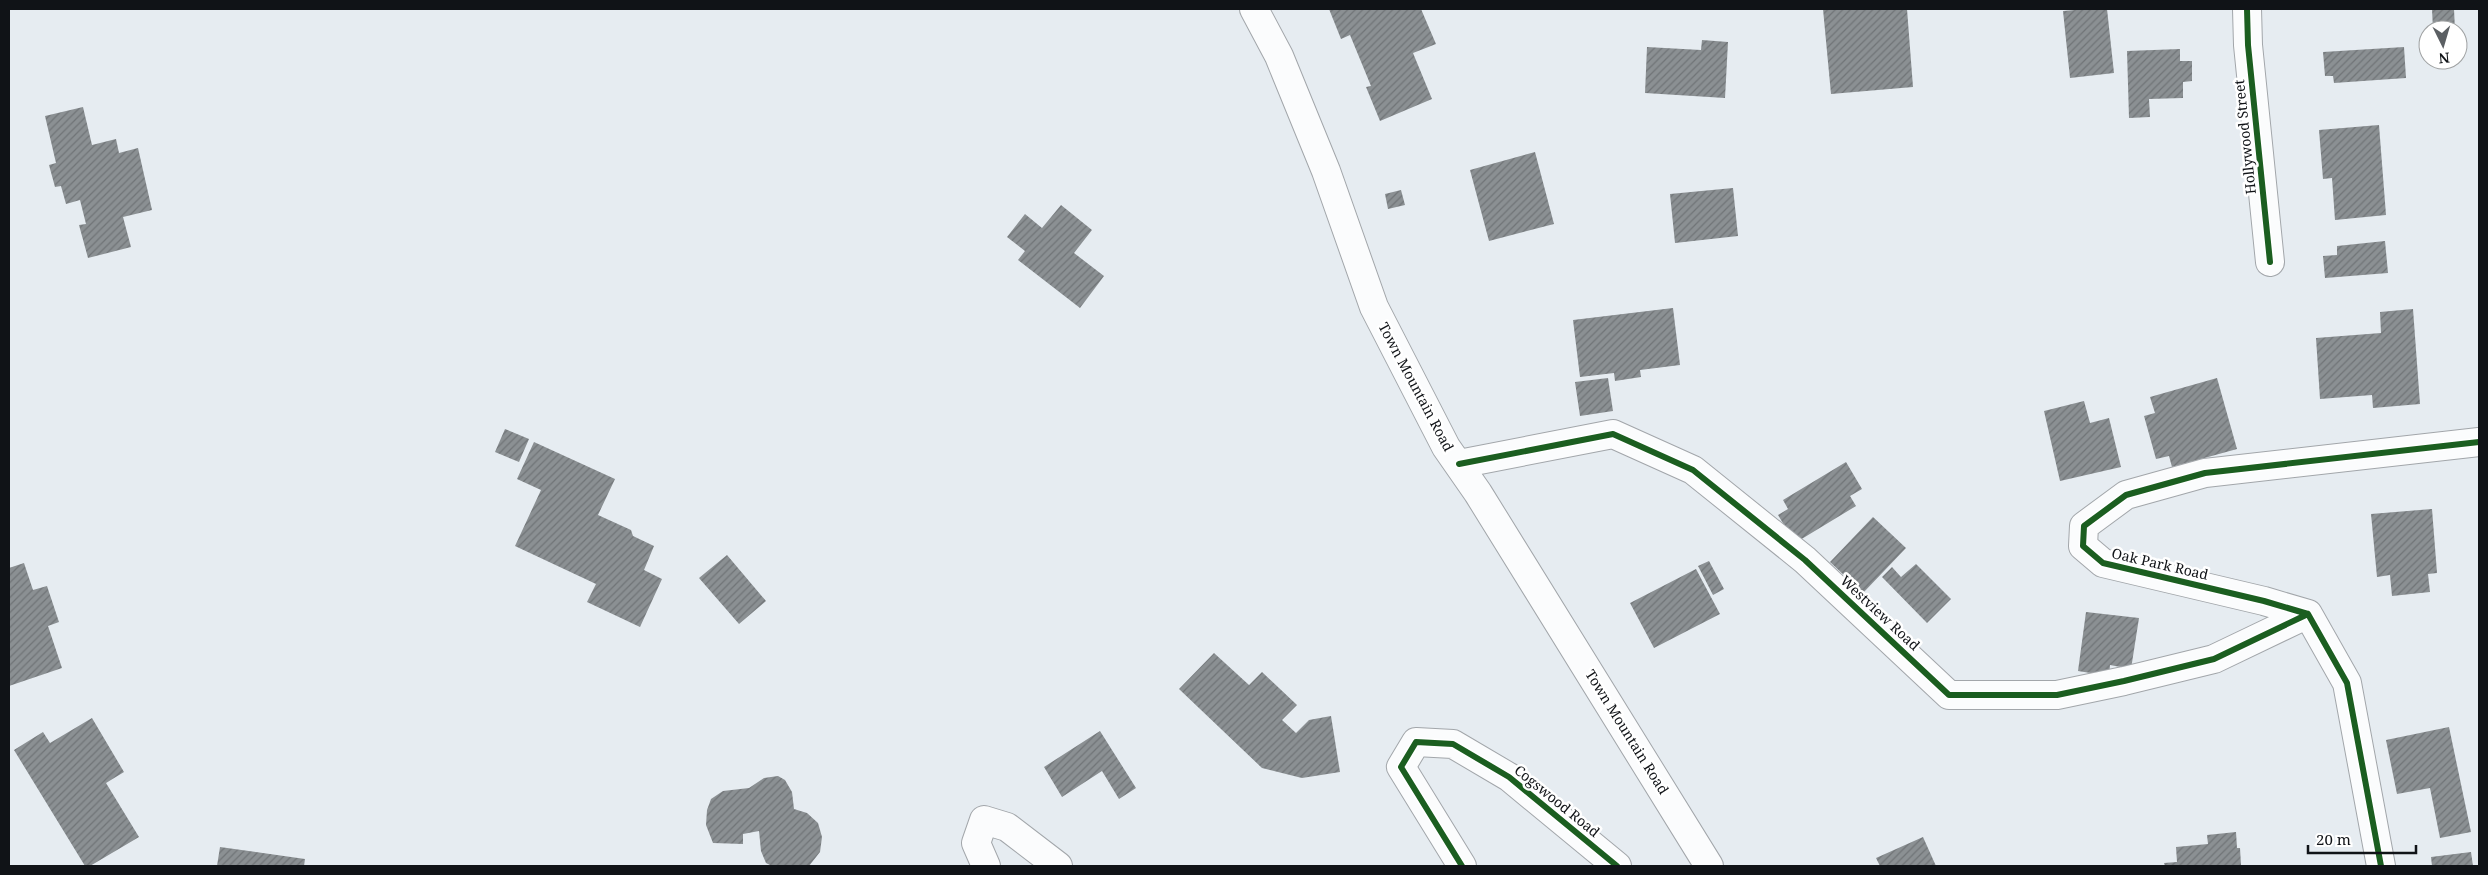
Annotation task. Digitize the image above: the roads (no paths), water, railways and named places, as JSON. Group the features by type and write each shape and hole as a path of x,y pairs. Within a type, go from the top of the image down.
{"street":[{"name":"Town Mountain Road","path":"1254,9 1279,56 1326,171 1374,307 1446,447 1459,464 1709,864"},
{"name":"Hollywood Street","path":"2247,9 2270,262"},
{"name":"Westview Road","path":"1459,464 1613,434 1693,470 1805,560 1949,695 2057,694 2124,682 2214,659 2308,614"},
{"name":"Oak Park Road","path":"2308,614 2264,601 2103,563 2083,546 2084,526 2126,495 2205,473 2479,442"},
{"path":"2308,614 2347,684 2381,866"},
{"name":"Cogswood Road","path":"1462,866 1402,767 1416,742 1453,744 1509,777 1617,866"},
{"path":"986,866 976,843 984,820 1007,827 1058,866"}]}
